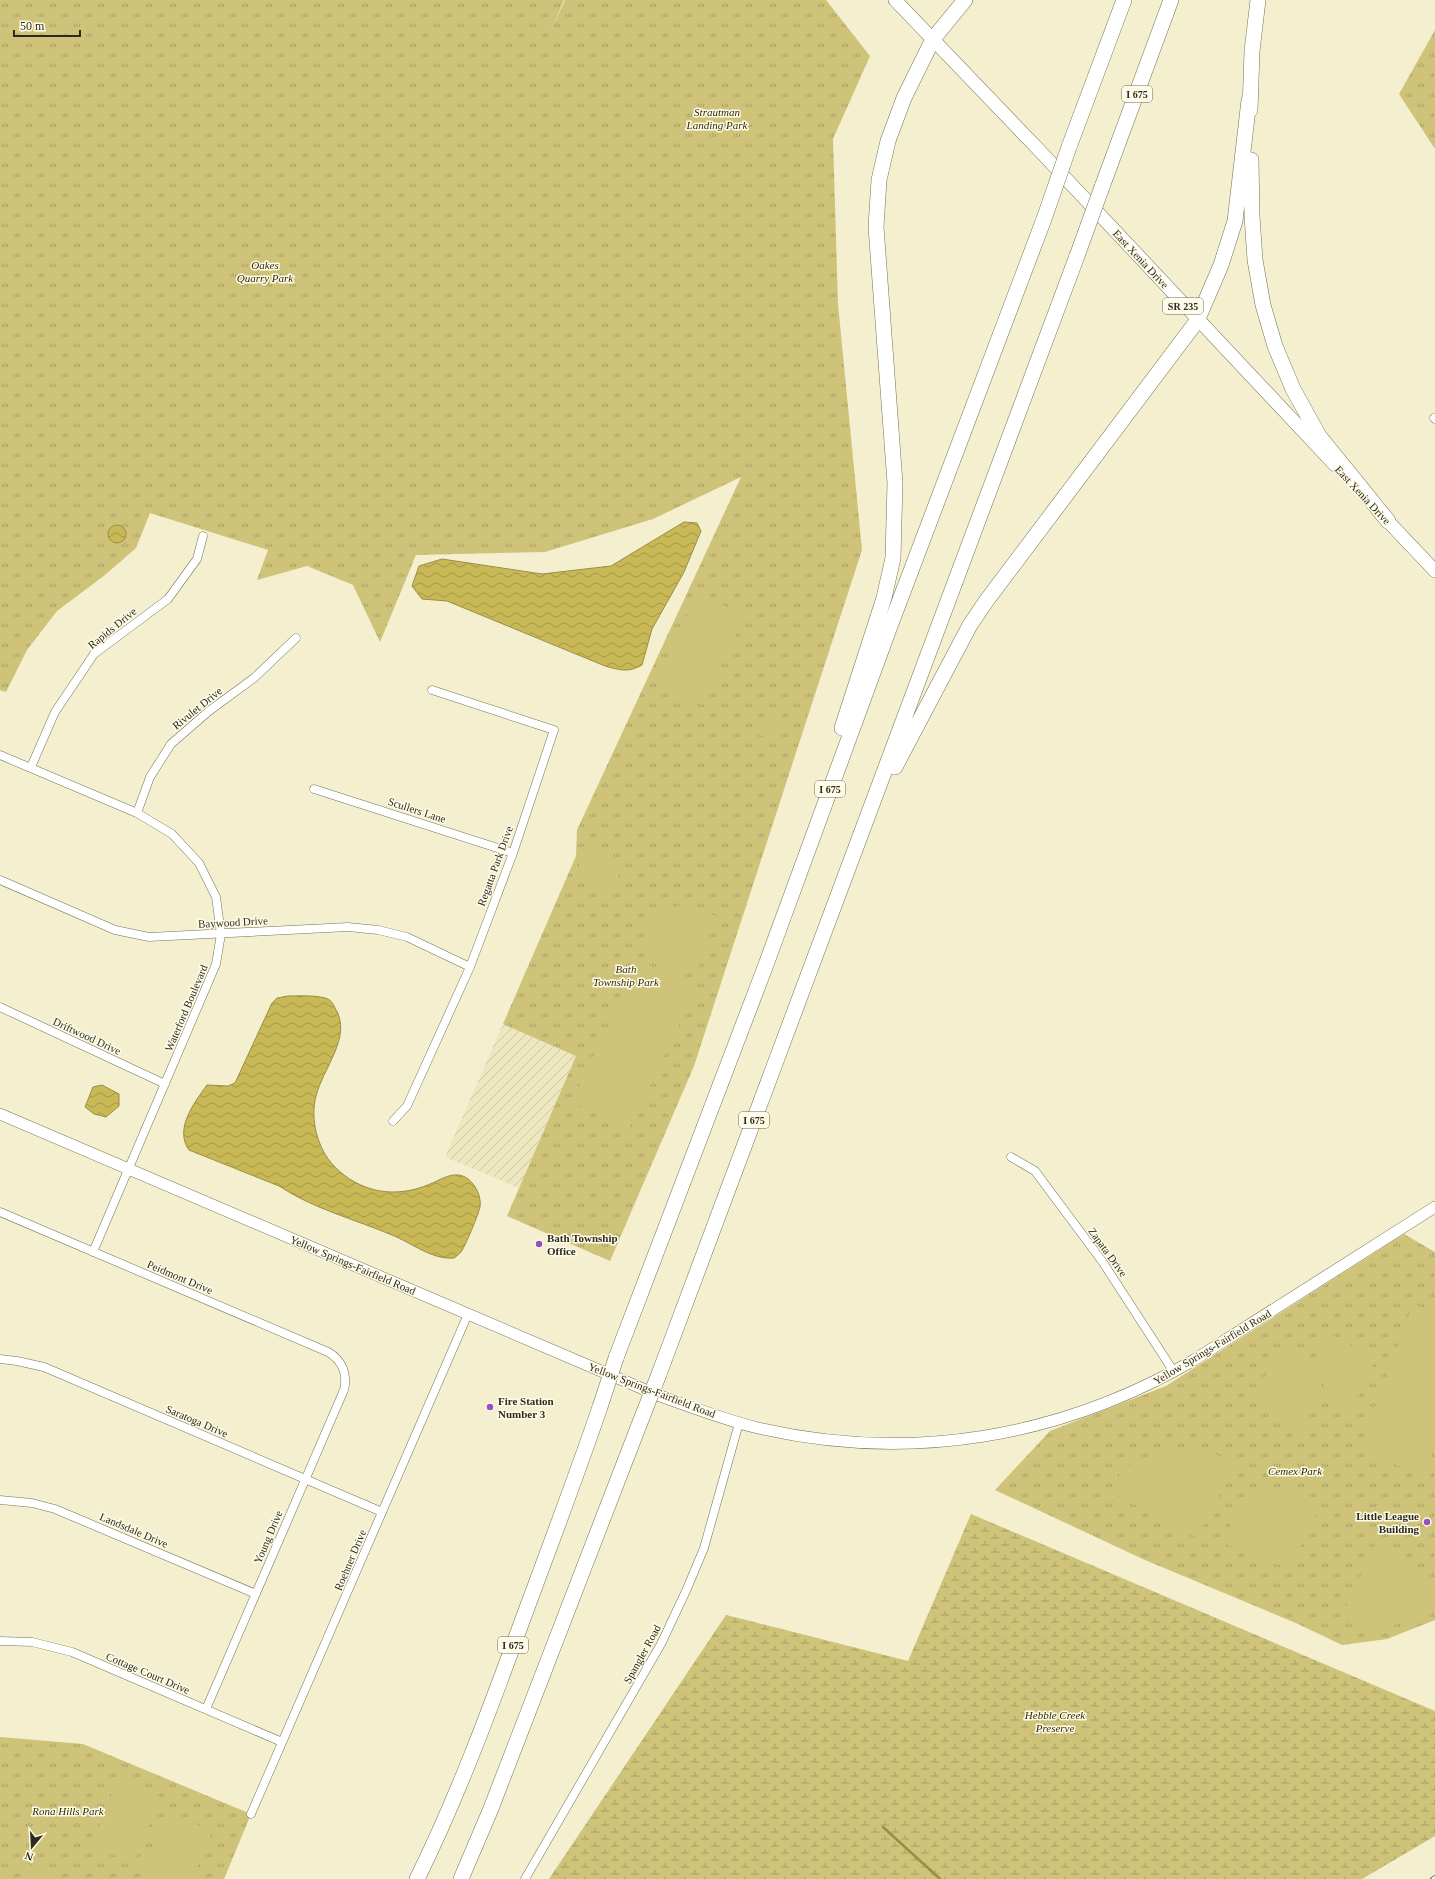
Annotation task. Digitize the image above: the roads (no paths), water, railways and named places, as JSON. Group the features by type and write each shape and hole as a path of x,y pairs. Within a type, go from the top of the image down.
{"highway":[{"path":"764,970 884,598 893,558 895,482 877,256 876,204 883,160 892,128 933,39 965,0"},
{"name":"I 675","path":"417,1879 442,1826 502,1676 568,1499 616,1358 764,970 889,629 1044,219 1124,0"},
{"name":"I 675","path":"461,1879 490,1811 659,1374 850,866 1171,0"},
{"path":"850,866 892,773 970,625 987,600 1198,321 1221,265 1235,221 1249,100 1252,51 1258,0"},
{"path":"1249,100 1252,216 1255,260 1263,305 1275,346 1293,389 1319,436 1388,521"}],"main road":[{"name":"East Xenia Drive","path":"895,0 1039,150 1198,321 1435,571"},
{"name":"Yellow Springs-Fairfield Road","path":"0,1114 654,1394 739,1422 785,1434 835,1441 908,1444 967,1440 1027,1428 1073,1416 1123,1397 1174,1372 1304,1292 1435,1207"}],"street":[{"name":"Rapids Drive","path":"31,767 55,712 94,654 168,599 197,559 203,536"},
{"name":"Rivulet Drive","path":"137,813 150,777 171,744 209,711 254,678 296,638"},
{"name":"Regatta Park Drive","path":"393,1120 406,1106 470,967 513,853 554,730 432,690"},
{"name":"Waterford Boulevard","path":"0,755 137,813 172,834 199,863 216,897 220,934 216,964 93,1252"},
{"name":"Scullers Lane","path":"314,789 513,853"},
{"name":"Baywood Drive","path":"0,880 115,930 149,937 348,927 378,930 407,937 470,967"},
{"name":"Driftwood Drive","path":"0,1007 165,1084"},
{"name":"Zapata Drive","path":"1011,1157 1035,1171 1102,1261 1174,1372"},
{"name":"Peidmont Drive","path":"0,1212 328,1352 338,1360 344,1371"},
{"name":"Roehner Drive","path":"251,1814 468,1314"},
{"name":"Saratoga Drive","path":"0,1359 44,1367 382,1512"},
{"name":"Young Drive","path":"206,1709 344,1390 346,1380 344,1371"},
{"name":"Spangler Road","path":"526,1879 661,1644 686,1591 704,1548 739,1422"},
{"name":"Landsdale Drive","path":"0,1500 32,1503 55,1509 256,1594"},
{"name":"Cottage Court Drive","path":"0,1641 32,1642 63,1649 282,1742"}],"water":[{"path":"684,522 697,523 701,531 684,572 652,629 642,665 637,668 620,670 605,666 447,601 422,599 412,586 419,566 442,559 542,574 611,566"},
{"path":"117,525 123,528 126,534 123,540 117,543 111,540 108,534 111,528"},
{"path":"288,996 311,996 330,1000 340,1019 341,1030 339,1041 320,1085 314,1105 316,1133 323,1151 334,1166 355,1182 367,1188 379,1191 392,1192 417,1189 448,1176 455,1175 464,1176 475,1187 478,1192 480,1207 472,1230 463,1249 454,1258 446,1258 430,1254 400,1238 334,1213 306,1201 279,1186 189,1150 185,1142 185,1125 197,1100 207,1085 228,1086 235,1083 272,1003 277,998"},
{"path":"102,1085 119,1094 119,1106 106,1117 94,1114 85,1107 93,1087"}],"waterway":[{"path":"883,1827 940,1879"}],"place":[{"name":"Bath Township Office","path":"539,1244"},
{"name":"Fire Station Number 3","path":"490,1407"},
{"name":"Little League Building","path":"1427,1522"}],"park label":[{"name":"Strautman Landing Park","path":"717,118"},
{"name":"Oakes Quarry Park","path":"265,271"},
{"name":"Bath Township Park","path":"626,975"},
{"name":"Cemex Park","path":"1295,1471"},
{"name":"Hebble Creek Preserve","path":"1055,1721"},
{"name":"Rona Hills Park","path":"68,1811"}]}
